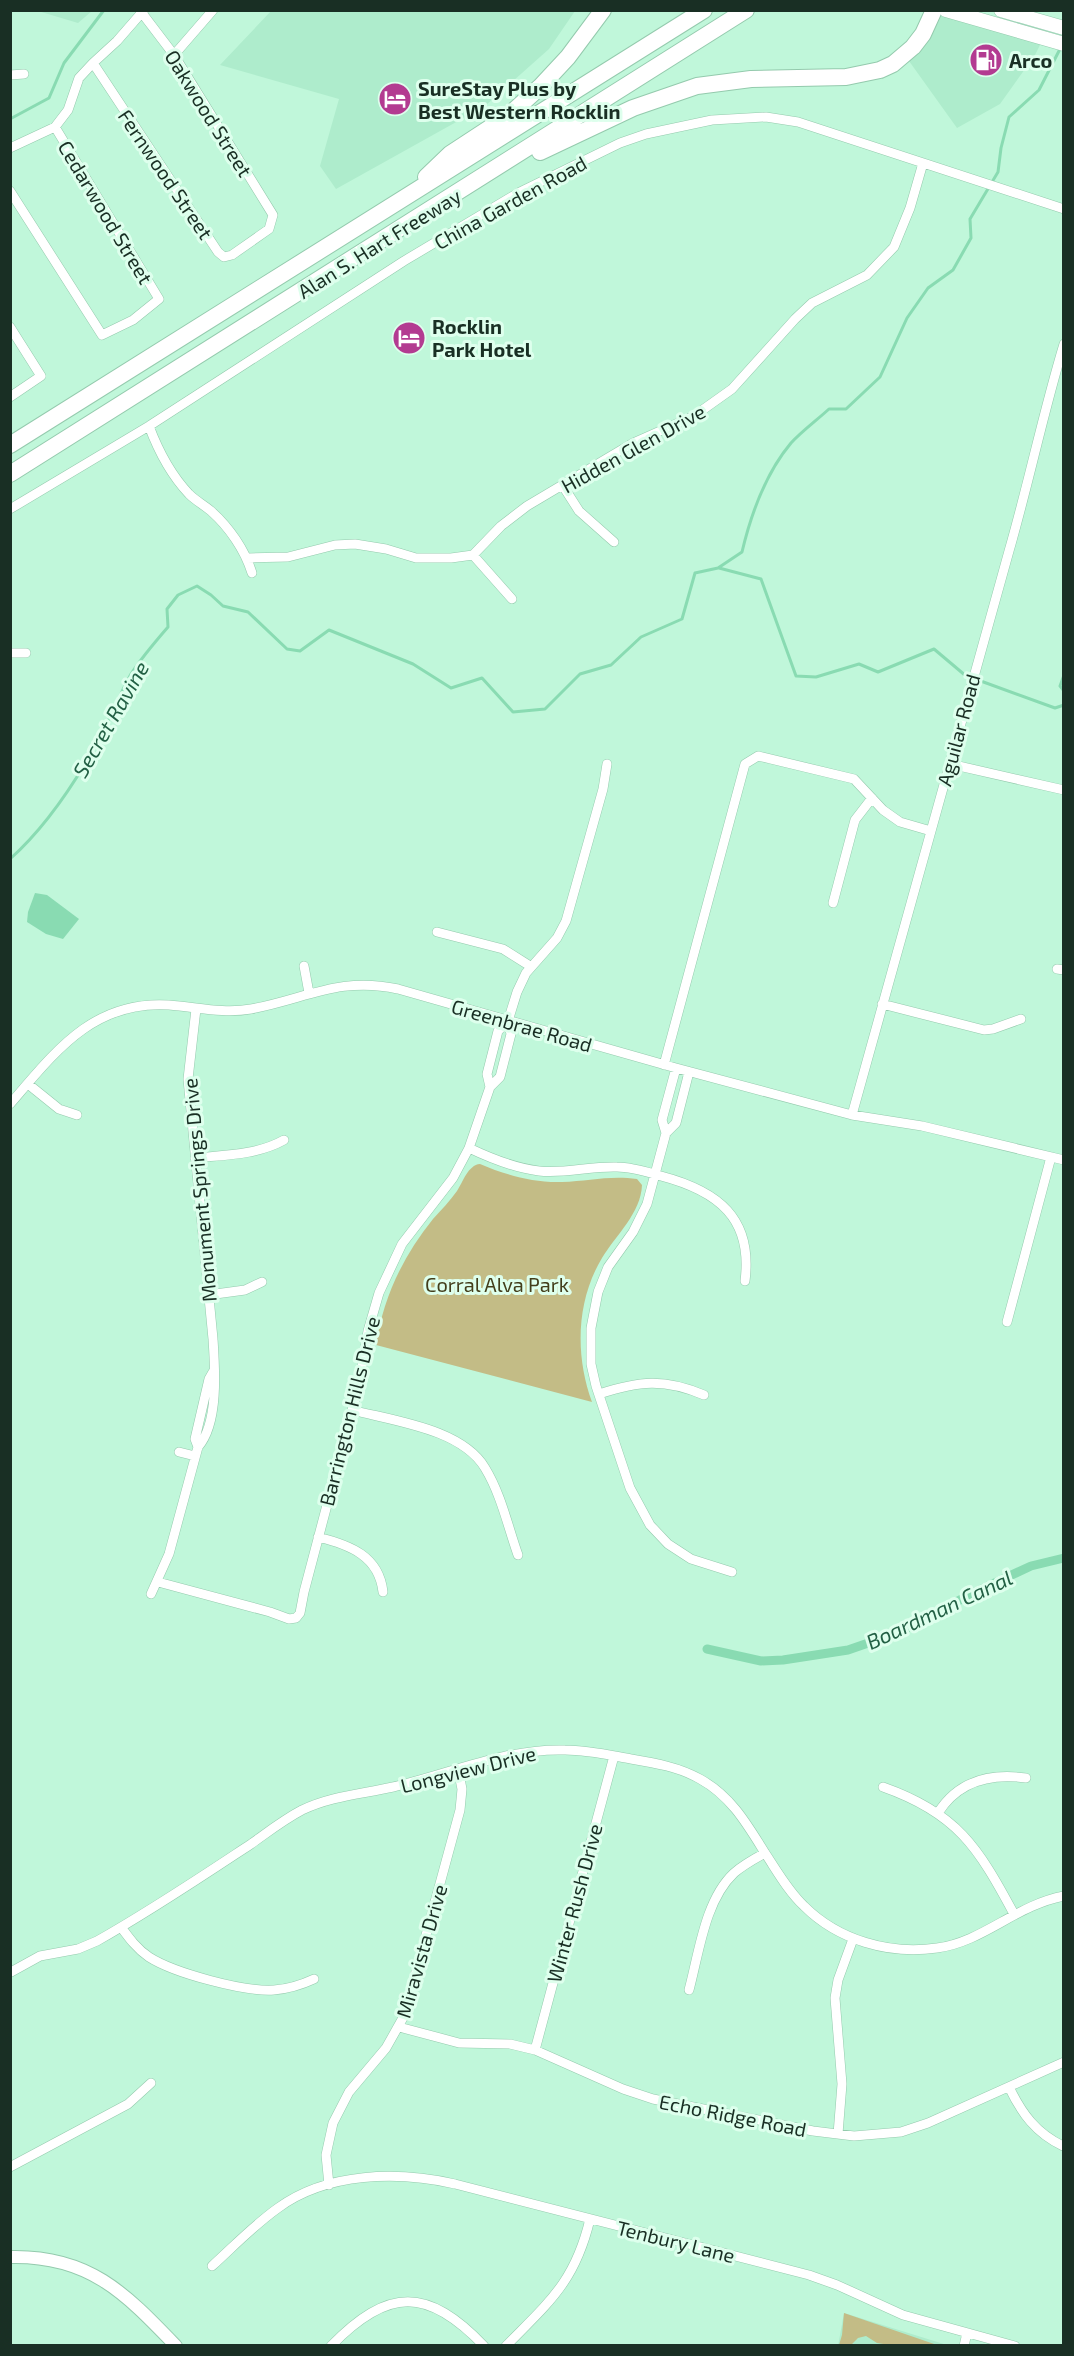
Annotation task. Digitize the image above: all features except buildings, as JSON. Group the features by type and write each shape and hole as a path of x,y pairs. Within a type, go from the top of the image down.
{"highway":[{"path":"404,199 450,154 508,116 541,86 568,57 603,10"},
{"name":"Alan S. Hart Freeway","path":"10,445 704,10"},
{"name":"Alan S. Hart Freeway","path":"10,474 746,10"},
{"path":"451,197 551,146 633,108 697,86 742,80 846,77 880,70 893,64 913,47 923,34 934,10"}],"main road":[{"path":"946,10 1064,44"},
{"path":"1001,10 1060,27"}],"street":[{"path":"174,55 213,10"},
{"path":"10,148 55,127 68,110 80,78 143,12"},
{"name":"Oakwood Street","path":"143,12 174,55 273,215"},
{"name":"Fernwood Street","path":"93,63 218,252 224,256 232,255 269,229 273,222 273,215"},
{"path":"10,75 24,74"},
{"name":"China Garden Road","path":"10,509 149,426 404,261 518,193 620,143 646,134 712,120 766,117 798,122 1064,209"},
{"name":"Cedarwood Street","path":"10,191 102,335 133,320 159,299 55,127"},
{"name":"Hidden Glen Drive","path":"473,555 514,515 633,443 694,416 732,389 789,325 812,303 867,275 894,247 927,164"},
{"path":"10,327 41,376 10,397"},
{"name":"Aguilar Road","path":"852,1115 974,670 1010,549 1063,347"},
{"path":"149,426 154,441 176,478 190,496 212,512 230,532 248,558 252,573"},
{"path":"563,486 579,511 614,542"},
{"path":"248,558 288,557 335,545 355,544 386,549 416,558 451,558 473,555 512,599"},
{"path":"10,653 26,653"},
{"path":"664,1065 746,764 758,756 855,779 883,810 900,822 931,831"},
{"path":"508,1021 517,992 530,966 552,944 566,921 603,789 606,764"},
{"path":"950,764 1064,790"},
{"path":"833,903 855,820 872,798"},
{"path":"437,932 504,949 530,966"},
{"path":"304,966 309,993"},
{"name":"Greenbrae Road","path":"10,1104 69,1038 106,1016 151,1005 241,1011 345,985 380,985 689,1072 852,1115 922,1126 1064,1160"},
{"path":"882,1004 984,1030 1021,1019"},
{"name":"Monument Springs Drive","path":"151,1594 169,1554 196,1452 203,1441 216,1380 213,1372 213,1349 188,1079 196,1009"},
{"name":"Barrington Hills Drive","path":"490,1087 487,1074 498,1031 508,1021"},
{"name":"Barrington Hills Drive","path":"158,1582 289,1619 296,1618 300,1613 303,1592 352,1410 372,1314 392,1261 411,1231 453,1178 470,1148 490,1087 500,1077 511,1034 508,1021"},
{"path":"666,1133 662,1119 676,1068"},
{"path":"689,1072 676,1123 666,1133 641,1218 608,1267 598,1292 590,1347 593,1376 630,1488 650,1525 668,1544 691,1559 732,1572"},
{"path":"28,1084 59,1109 77,1115"},
{"path":"195,1158 257,1151 284,1140"},
{"path":"470,1148 504,1163 540,1171 619,1167 655,1174 705,1191 730,1213 742,1238 746,1251 745,1281"},
{"path":"1007,1322 1051,1157"},
{"path":"208,1295 245,1290 262,1282"},
{"path":"599,1394 633,1384 650,1382 675,1384 704,1395"},
{"path":"352,1410 447,1435 465,1446 480,1460 490,1478 518,1555"},
{"path":"179,1452 196,1452"},
{"path":"318,1537 351,1547 364,1556 380,1575 383,1592"},
{"name":"Longview Drive","path":"11,1972 40,1956 87,1946 302,1810 331,1799 391,1787 514,1754 545,1750 580,1750 614,1756 676,1768 702,1780 736,1808 783,1881 804,1906 829,1926 853,1939 869,1944 903,1950 938,1948 979,1935 1014,1914 1041,1902 1064,1896"},
{"name":"Winter Rush Drive","path":"535,2050 614,1756"},
{"name":"Miravista Drive","path":"329,2185 326,2155 337,2113 349,2092 386,2048 399,2027 410,1999 457,1822 462,1789 458,1769"},
{"path":"938,1813 956,1791 979,1779 1002,1775 1026,1778"},
{"path":"883,1787 912,1798 938,1813 972,1843 988,1866 1014,1914"},
{"path":"689,1990 711,1907 718,1892 734,1873 765,1853"},
{"path":"121,1926 133,1943 148,1957 182,1971 262,1990 290,1988 314,1979"},
{"path":"838,2134 842,2084 835,1998 838,1980 853,1939"},
{"name":"Echo Ridge Road","path":"399,2027 459,2043 510,2044 535,2050 638,2095 838,2134 868,2135 915,2128 1064,2062"},
{"path":"10,2167 128,2104 151,2083"},
{"path":"1009,2087 1031,2124 1045,2136 1064,2146"},
{"name":"Tenbury Lane","path":"212,2266 279,2207 300,2195 329,2185 378,2177 434,2180 820,2278 903,2315 1015,2346"},
{"path":"506,2346 566,2281 578,2259 590,2219"},
{"path":"10,2257 56,2261 100,2278 129,2297 176,2346"},
{"path":"331,2346 350,2326 370,2312 391,2304 412,2302 444,2311 466,2326 484,2346"},
{"path":"964,2346 967,2333"}],"shaded area":[{"path":"38,11 92,11 78,23"},
{"path":"271,11 575,11 549,49 485,106 336,189 320,166 339,99 220,65"},
{"path":"944,11 970,11 1047,31 1035,55 1000,104 957,128 909,61 930,36"},
{"path":"35,893 47,895 79,919 63,939 46,934 27,922"},
{"path":"844,2313 947,2345 838,2346"}],"green space":[{"name":"Corral Alva Park","path":"480,1164 530,1180 562,1182 627,1178 637,1179 642,1185 641,1195 633,1214 602,1258 587,1292 583,1310 581,1348 586,1384 592,1402 376,1345 389,1294 412,1248 457,1191 472,1167"},
{"path":"844,2313 937,2345 890,2345 877,2343 866,2336 858,2338 851,2345 839,2345"}],"waterway":[{"path":"10,119 49,98 64,63 104,10"},
{"name":"Secret Ravine","path":"10,859 47,820 78,776 101,736 131,674 168,627 167,609 178,595 197,586 223,606 248,612 287,649 300,651 329,630 413,664 451,688 482,678 513,712 545,709 580,674 611,665 641,637 682,619 695,573 718,568 742,552 766,481 791,443 829,409 846,409 880,377 907,318 928,288 953,270 971,238 970,219 998,172 1009,117 1039,90 1061,47"},
{"path":"719,568 761,579 796,676 816,677 859,664 878,672 934,649 966,676"},
{"path":"1064,675 1060,686 1064,691"},
{"path":"978,680 1055,708 1064,705"},
{"name":"Boardman Canal","path":"707,1649 761,1661 848,1650 900,1632 973,1593 1031,1566 1064,1558"}],"place":[{"name":"Arco","path":"986,60"},
{"name":"SureStay Plus by Best Western Rocklin","path":"395,99"},
{"name":"Rocklin Park Hotel","path":"409,338"}]}
